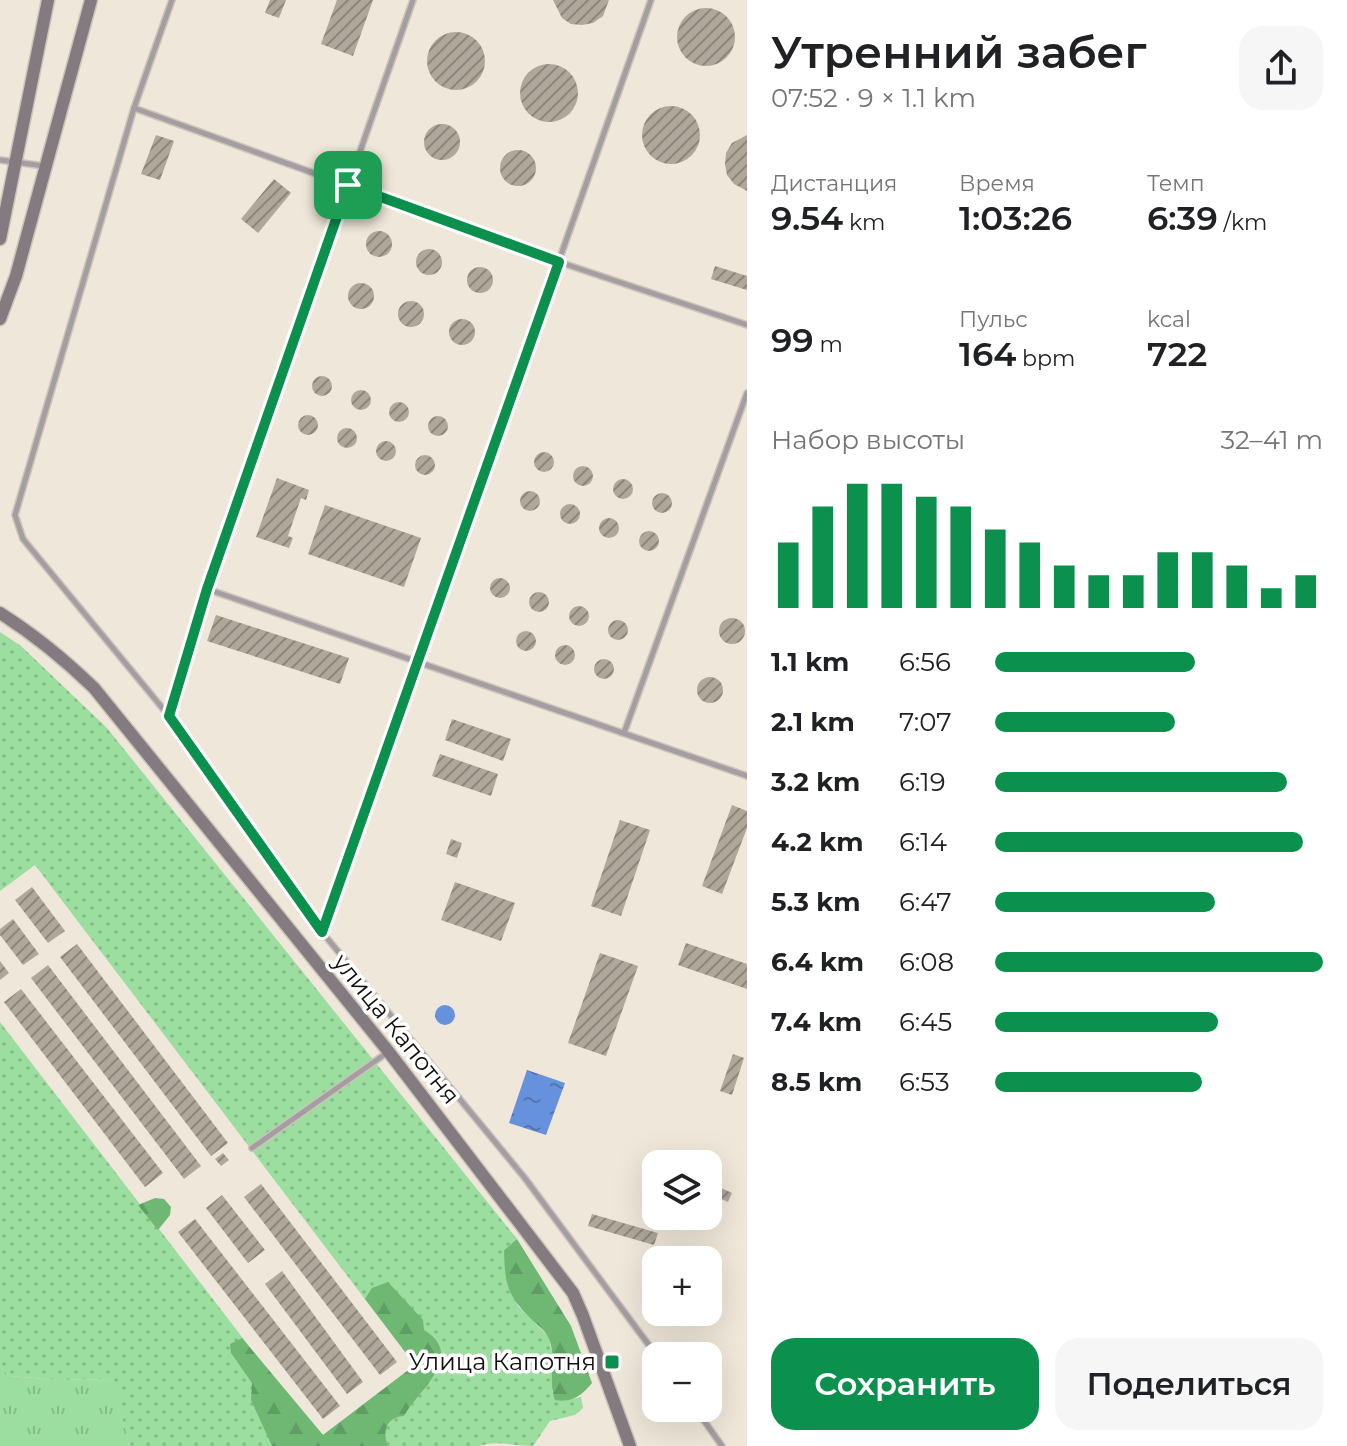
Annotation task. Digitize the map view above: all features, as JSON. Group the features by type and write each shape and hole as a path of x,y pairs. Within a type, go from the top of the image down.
{"main road":[{"path":"0,239 48,0"},
{"path":"0,319 16,276 91,0"},
{"name":"улица Капотня","path":"0,613 53,649 94,688 388,1051 573,1293 630,1446"}],"lane":[{"path":"172,0 134,108 15,515 23,539 169,716 322,932 524,1177 647,1342"},
{"path":"169,716 207,589 413,0"},
{"path":"322,932 651,0"},
{"path":"134,108 559,262 747,325"},
{"path":"0,160 45,166"},
{"path":"624,733 747,393"},
{"path":"207,589 747,776"},
{"path":"252,1148 388,1051"},
{"path":"705,1422 722,1446"}],"green space":[{"path":"0,632 21,646 107,728 517,1239 504,1250 518,1306 548,1336 554,1360 552,1392 564,1401 581,1397 583,1408 575,1415 550,1421 533,1446 500,1443 479,1446 129,1446 113,1379 57,1380 9,1376 0,1367 0,1022 262,1363 323,1435 415,1365 35,865 0,891"},
{"path":"155,1198 164,1199 171,1207 170,1215 158,1230 138,1205"},
{"path":"517,1239 571,1326 592,1383 571,1399 555,1400 548,1337 516,1302 508,1288 504,1250"},
{"path":"388,1282 423,1320 424,1330 436,1340 441,1351 440,1362 427,1385 404,1416 389,1422 385,1436 388,1446 272,1446 251,1400 252,1383 231,1353 230,1344 242,1338 323,1435 415,1365 365,1299 372,1288"},
{"path":"0,1367 9,1376 57,1380 114,1379 129,1446 0,1446"}],"water":[{"path":"445,1005 452,1008 455,1015 452,1022 445,1025 438,1022 435,1015 438,1008"},
{"path":"527,1070 565,1083 546,1135 509,1123"}],"building":[{"path":"270,0 286,0 279,18 265,13"},
{"path":"337,0 373,0 353,56 321,44"},
{"path":"553,0 609,0 603,16 593,23 582,25 571,24 562,18"},
{"path":"706,8 726,17 735,37 726,57 706,66 686,57 677,37 686,17"},
{"path":"456,32 476,41 485,61 476,81 456,90 436,81 427,61 436,41"},
{"path":"549,64 569,73 578,93 569,113 549,122 529,113 520,93 529,73"},
{"path":"671,106 691,115 700,135 691,155 671,164 651,155 642,135 651,115"},
{"path":"442,124 455,129 460,142 455,155 442,160 429,155 424,142 429,129"},
{"path":"156,135 174,141 160,180 141,174"},
{"path":"747,135 747,191 734,184 727,175 725,164 726,153 732,143"},
{"path":"518,150 531,155 536,168 531,181 518,186 505,181 500,168 505,155"},
{"path":"274,179 291,193 258,233 241,219"},
{"path":"379,231 388,235 392,244 388,253 379,257 370,253 366,244 370,235"},
{"path":"429,249 438,253 442,262 438,271 429,275 420,271 416,262 420,253"},
{"path":"715,266 747,276 747,290 711,279"},
{"path":"480,267 489,271 493,280 489,289 480,293 471,289 467,280 471,271"},
{"path":"361,283 370,287 374,296 370,305 361,309 352,305 348,296 352,287"},
{"path":"411,301 420,305 424,314 420,323 411,327 402,323 398,314 402,305"},
{"path":"462,319 471,323 475,332 471,341 462,345 453,341 449,332 453,323"},
{"path":"318,376 326,376 332,386 326,396 318,396 312,390 312,382"},
{"path":"357,390 365,390 371,400 365,410 357,410 351,404 351,396"},
{"path":"395,402 403,402 409,412 403,422 395,422 389,416 389,408"},
{"path":"304,415 312,415 318,425 312,435 304,435 298,429 298,421"},
{"path":"434,416 442,416 448,426 442,436 434,436 428,430 428,422"},
{"path":"343,428 351,428 357,438 351,448 343,448 337,442 337,434"},
{"path":"382,441 390,441 396,451 390,461 382,461 376,455 376,447"},
{"path":"540,452 548,452 554,462 548,472 540,472 534,466 534,458"},
{"path":"421,455 429,455 435,465 429,475 421,475 415,469 415,461"},
{"path":"579,466 587,466 593,476 587,486 579,486 573,480 573,472"},
{"path":"277,478 309,490 306,500 301,498 288,536 293,538 289,548 256,537"},
{"path":"619,479 627,479 633,489 627,499 619,499 613,493 613,485"},
{"path":"526,491 534,491 540,501 534,511 526,511 520,505 520,497"},
{"path":"658,493 666,493 672,503 666,513 658,513 652,507 652,499"},
{"path":"566,504 574,504 580,514 574,524 566,524 560,518 560,510"},
{"path":"325,505 421,538 404,587 308,554"},
{"path":"605,518 613,518 619,528 613,538 605,538 599,532 599,524"},
{"path":"645,531 653,531 659,541 653,551 645,551 639,545 639,537"},
{"path":"496,578 504,578 510,588 504,598 496,598 490,592 490,584"},
{"path":"535,592 543,592 549,602 543,612 535,612 529,606 529,598"},
{"path":"575,606 583,606 589,616 583,626 575,626 569,620 569,612"},
{"path":"216,615 349,658 340,684 207,641"},
{"path":"732,618 741,622 745,631 741,640 732,644 723,640 719,631 723,622"},
{"path":"614,620 622,620 628,630 622,640 614,640 608,634 608,626"},
{"path":"522,631 530,631 536,641 530,651 522,651 516,645 516,637"},
{"path":"561,645 569,645 575,655 569,665 561,665 555,659 555,651"},
{"path":"600,659 608,659 614,669 608,679 600,679 594,673 594,665"},
{"path":"710,677 719,681 723,690 719,699 710,703 701,699 697,690 701,681"},
{"path":"452,719 511,739 503,761 445,740"},
{"path":"440,754 498,774 491,796 432,776"},
{"path":"732,805 747,811 747,828 722,894 702,886"},
{"path":"620,820 650,830 621,916 591,906"},
{"path":"451,839 462,843 457,858 446,854"},
{"path":"455,882 515,903 501,941 441,920"},
{"path":"32,887 65,931 48,943 15,900"},
{"path":"13,919 39,954 23,965 0,935 0,929"},
{"path":"686,943 747,964 747,989 678,965"},
{"path":"77,944 228,1143 211,1156 60,957"},
{"path":"600,953 638,966 606,1056 568,1043"},
{"path":"0,961 9,973 0,980"},
{"path":"48,965 201,1166 184,1179 31,978"},
{"path":"21,989 163,1173 145,1187 4,1002"},
{"path":"733,1054 744,1058 732,1095 720,1091"},
{"path":"223,1153 229,1160 221,1166 215,1159"},
{"path":"261,1184 397,1362 380,1375 244,1197"},
{"path":"722,1188 732,1193 728,1202 722,1199"},
{"path":"222,1195 265,1250 248,1263 206,1208"},
{"path":"592,1214 658,1233 654,1245 588,1226"},
{"path":"195,1219 340,1406 323,1419 178,1232"},
{"path":"282,1271 363,1382 347,1394 265,1284"}],"place":[{"name":"Улица Капотня","path":"612,1362"}],"route":[{"path":"348,185 559,262 322,932 169,716 207,589 348,185"}]}
